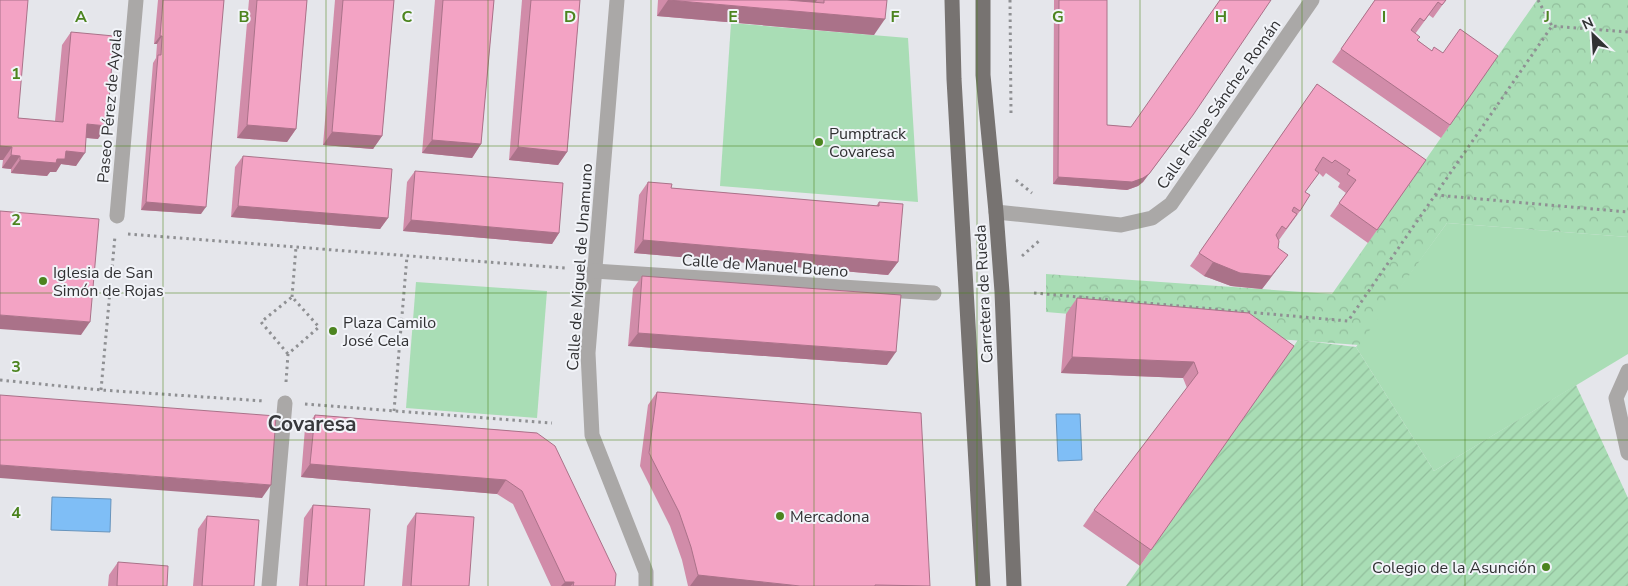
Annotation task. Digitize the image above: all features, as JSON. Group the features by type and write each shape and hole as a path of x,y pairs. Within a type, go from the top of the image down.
{"main road":[{"name":"Carretera de Rueda","path":"952,0 954,79 983,586"},
{"name":"Carretera de Rueda","path":"983,0 983,75 1002,292 1014,586"}],"street":[{"name":"Paseo Pérez de Ayala","path":"117,216 136,0"},
{"name":"Calle de Miguel de Unamuno","path":"617,0 588,353 592,435 646,572 646,586"},
{"name":"Calle Felipe Sánchez Román","path":"996,212 1121,225 1152,218 1171,204 1312,0"},
{"name":"Calle de Manuel Bueno","path":"594,271 934,293"},
{"path":"1628,371 1616,398 1628,453"},
{"path":"269,586 285,403"}],"path":[{"path":"1010,0 1011,114"},
{"path":"1538,0 1552,26"},
{"path":"1552,26 1628,32"},
{"path":"1034,293 1348,321 1552,26"},
{"path":"1015,175 1017,182 1032,194"},
{"path":"1435,195 1628,212"},
{"path":"101,390 115,233"},
{"path":"124,234 565,268"},
{"path":"285,403 288,354 261,322 292,297 296,247"},
{"path":"394,411 407,256"},
{"path":"288,354 319,327 292,297"},
{"path":"0,380 101,390 552,423"}],"green space":[{"path":"1537,0 1628,0 1628,237 1447,223 1359,345 1236,336 1237,328 1046,312 1046,274 1332,294"},
{"name":"Pumptrack Covaresa","path":"731,23 908,38 918,202 720,186"},
{"path":"1447,223 1628,237 1628,354 1434,471 1356,347"},
{"path":"416,282 547,291 537,418 406,408"},
{"path":"1298,340 1356,347 1434,471 1576,385 1628,498 1628,586 1126,586"}],"water":[{"path":"1056,414 1080,414 1082,460 1058,461"},
{"path":"52,497 111,499 110,532 51,530"}],"building":[{"path":"0,0 28,0 18,118 63,122 71,32 114,36 107,126 87,124 85,153 66,151 65,159 57,159 56,163 20,160 20,156 11,155 12,147 0,146"},
{"path":"163,0 224,0 206,207 146,202 158,55 161,55 162,36 160,36"},
{"path":"257,0 307,0 296,129 247,125"},
{"path":"343,0 394,0 382,136 332,132"},
{"path":"443,0 494,0 481,144 432,140"},
{"path":"531,0 580,0 567,152 518,147"},
{"path":"668,0 787,0 824,3 824,0 887,0 885,19"},
{"path":"1059,0 1107,0 1107,125 1131,127 1220,0 1271,0 1193,115 1149,174 1132,182 1058,177"},
{"path":"1375,0 1446,0 1442,5 1438,2 1424,21 1420,18 1411,30 1420,37 1417,40 1432,51 1434,47 1443,53 1460,29 1498,56 1450,125 1341,49"},
{"path":"1317,84 1426,160 1377,230 1339,203 1356,180 1347,174 1350,170 1335,160 1332,163 1323,157 1315,170 1319,173 1305,192 1310,195 1300,211 1294,207 1292,211 1297,214 1286,229 1282,226 1276,235 1279,241 1278,248 1288,255 1271,276 1240,273 1213,262 1199,253"},
{"path":"243,156 392,169 388,218 238,206"},
{"path":"415,171 563,183 559,233 411,220"},
{"path":"648,182 672,184 671,188 879,206 879,202 903,204 898,262 643,240"},
{"name":"Iglesia de San Simón de Rojas","path":"0,211 99,219 90,322 0,315"},
{"path":"642,276 901,295 896,352 638,333"},
{"path":"1077,298 1249,313 1294,346 1151,550 1094,510 1198,373 1194,362 1072,357"},
{"path":"657,392 921,413 930,586 800,586 698,575 679,512 649,453"},
{"path":"0,395 276,416 271,485 0,465"},
{"path":"315,415 537,433 555,446 616,574 615,586 573,586 574,582 565,582 522,491 506,480 310,464"},
{"path":"313,505 370,509 364,586 307,586"},
{"path":"416,513 474,517 469,586 411,586"},
{"path":"207,516 259,520 254,586 202,586"},
{"path":"118,562 168,566 167,586 117,586"}],"place":[{"name":"Pumptrack Covaresa","path":"819,142"},
{"name":"Iglesia de San Simón de Rojas","path":"43,281"},
{"name":"Plaza Camilo José Cela","path":"333,331"},
{"name":"Mercadona","path":"780,516"},
{"name":"Colegio de la Asunción","path":"1546,567"}],"district":[{"name":"Covaresa","path":"312,424"}]}
